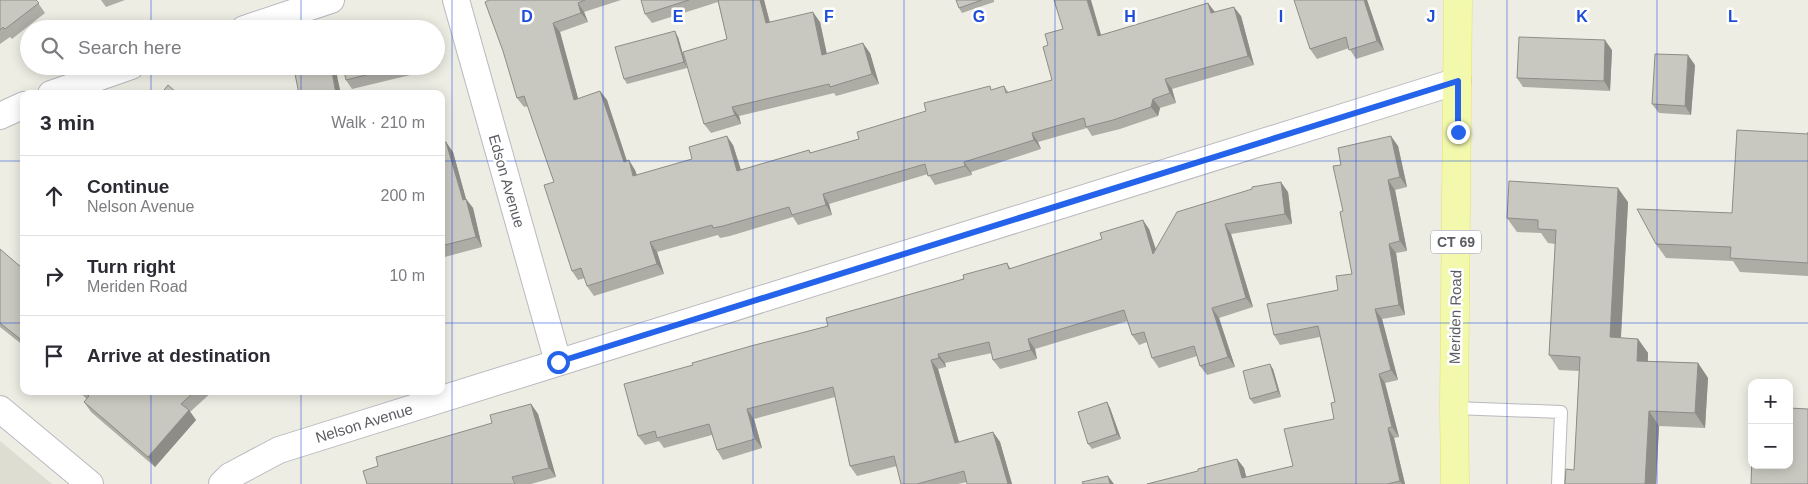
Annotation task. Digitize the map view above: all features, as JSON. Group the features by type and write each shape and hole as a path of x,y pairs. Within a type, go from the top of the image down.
{"main road":[{"name":"Meriden Road","path":"1455,484 1458,0"}],"street":[{"path":"271,20 331,0"},
{"name":"Edson Avenue","path":"456,0 558,362"},
{"path":"62,90 105,75"},
{"name":"Nelson Avenue","path":"222,484 230,476 279,450 1458,81"},
{"path":"0,116 20,107"},
{"path":"0,409 90,484"}],"lane":[{"path":"1454,408 1561,412 1558,484"}],"shaded area":[{"path":"0,441 52,484 0,484"}],"building":[{"path":"0,0 36,0 39,3 5,29 3,27 0,30"},
{"path":"489,0 585,0 578,3 581,13 553,23 574,100 600,91 624,162 629,160 633,176 692,159 689,147 727,136 737,171 809,150 810,153 859,139 857,132 926,111 924,103 990,86 991,90 1004,86 1006,93 1052,80 1043,47 1048,45 1045,34 1063,29 1054,0 1087,0 1098,36 1208,3 1211,13 1234,7 1248,56 1165,79 1170,93 1153,99 1151,107 1113,120 1086,127 1084,118 1032,133 1034,140 964,162 965,166 928,176 925,164 823,194 826,205 792,215 789,207 723,226 713,228 712,225 650,242 657,264 587,286 581,268 572,271 544,185 554,182 524,96 517,98 503,51 485,2"},
{"path":"641,0 689,0 645,14"},
{"path":"718,0 760,0 766,23 813,12 822,55 863,43 872,74 830,87 829,84 732,107 735,115 704,124 683,52 727,39"},
{"path":"956,0 982,0 959,8"},
{"path":"1294,0 1364,0 1377,41 1349,50 1346,37 1310,49"},
{"path":"675,31 684,62 624,79 615,47"},
{"path":"1519,37 1605,40 1604,81 1517,78"},
{"path":"1655,54 1688,55 1685,106 1652,104"},
{"path":"295,75 333,75 335,90 298,90"},
{"path":"345,75 366,75 346,80"},
{"path":"168,85 174,90 164,90"},
{"path":"1737,130 1808,134 1808,263 1730,258 1731,247 1656,244 1637,209 1732,213"},
{"path":"1391,136 1400,177 1388,180 1400,241 1389,244 1399,305 1375,309 1391,370 1379,374 1392,427 1388,428 1400,481 1387,484 1147,484 1237,459 1242,478 1293,466 1284,429 1334,419 1331,403 1335,402 1318,326 1274,335 1267,304 1338,290 1336,276 1352,274 1340,212 1343,211 1333,166 1341,165 1338,148"},
{"path":"445,142 463,200 466,199 476,237 445,245"},
{"path":"1509,181 1618,188 1610,337 1638,339 1637,361 1698,363 1695,413 1649,411 1645,484 1565,484 1566,469 1574,470 1580,357 1549,355 1556,230 1538,229 1538,220 1507,218"},
{"path":"1281,182 1285,214 1225,224 1246,298 1212,308 1228,357 1200,366 1194,346 1152,358 1144,332 1132,335 1124,310 1028,339 1031,350 993,360 989,342 938,354 939,358 931,360 955,443 993,432 1008,484 967,484 964,471 917,484 901,484 894,456 850,466 833,387 747,409 755,439 717,450 709,424 657,438 655,431 638,436 624,384 693,365 692,363 751,346 828,326 826,318 964,279 963,275 1007,263 1009,269 1102,239 1100,233 1143,220 1153,254 1177,212 1252,189 1252,187"},
{"path":"0,249 20,266 20,339 0,323"},
{"path":"1270,364 1278,391 1250,399 1243,371"},
{"path":"88,395 191,395 181,404 189,410 148,457 84,402 89,396"},
{"path":"1107,402 1117,434 1088,444 1078,412"},
{"path":"531,404 549,468 512,477 515,484 367,484 363,471 378,466 376,457 492,423 490,415"},
{"path":"1793,408 1808,409 1808,484 1751,484 1752,469 1793,469"},
{"path":"1108,476 1110,484 1083,484 1082,482"}],"route":[{"path":"558,362 1458,81 1458,132"}]}
